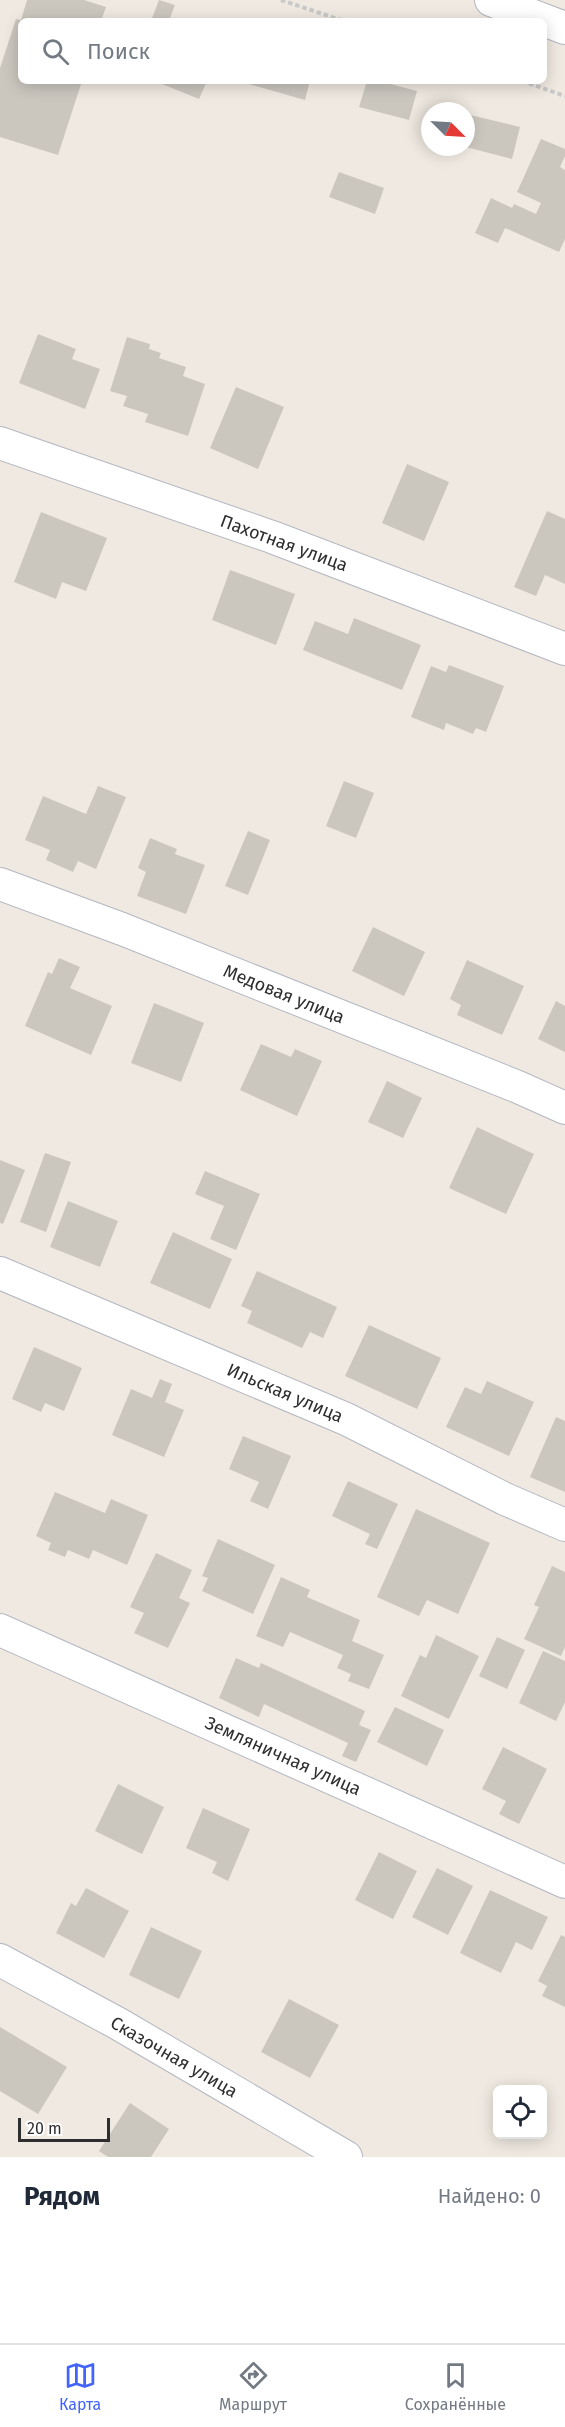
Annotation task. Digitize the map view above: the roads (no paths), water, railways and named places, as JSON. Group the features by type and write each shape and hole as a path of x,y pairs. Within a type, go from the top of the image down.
{"street":[{"path":"491,0 539,18"},
{"path":"547,21 565,28"},
{"name":"Пахотная улица","path":"0,443 272,537 565,649"},
{"name":"Медовая улица","path":"0,884 144,938 518,1086 565,1108"},
{"name":"Ильская улица","path":"0,1273 346,1419 505,1499 565,1525"},
{"name":"Земляничная улица","path":"0,1630 565,1882"},
{"name":"Сказочная улица","path":"0,1960 117,2023 346,2157"}]}
